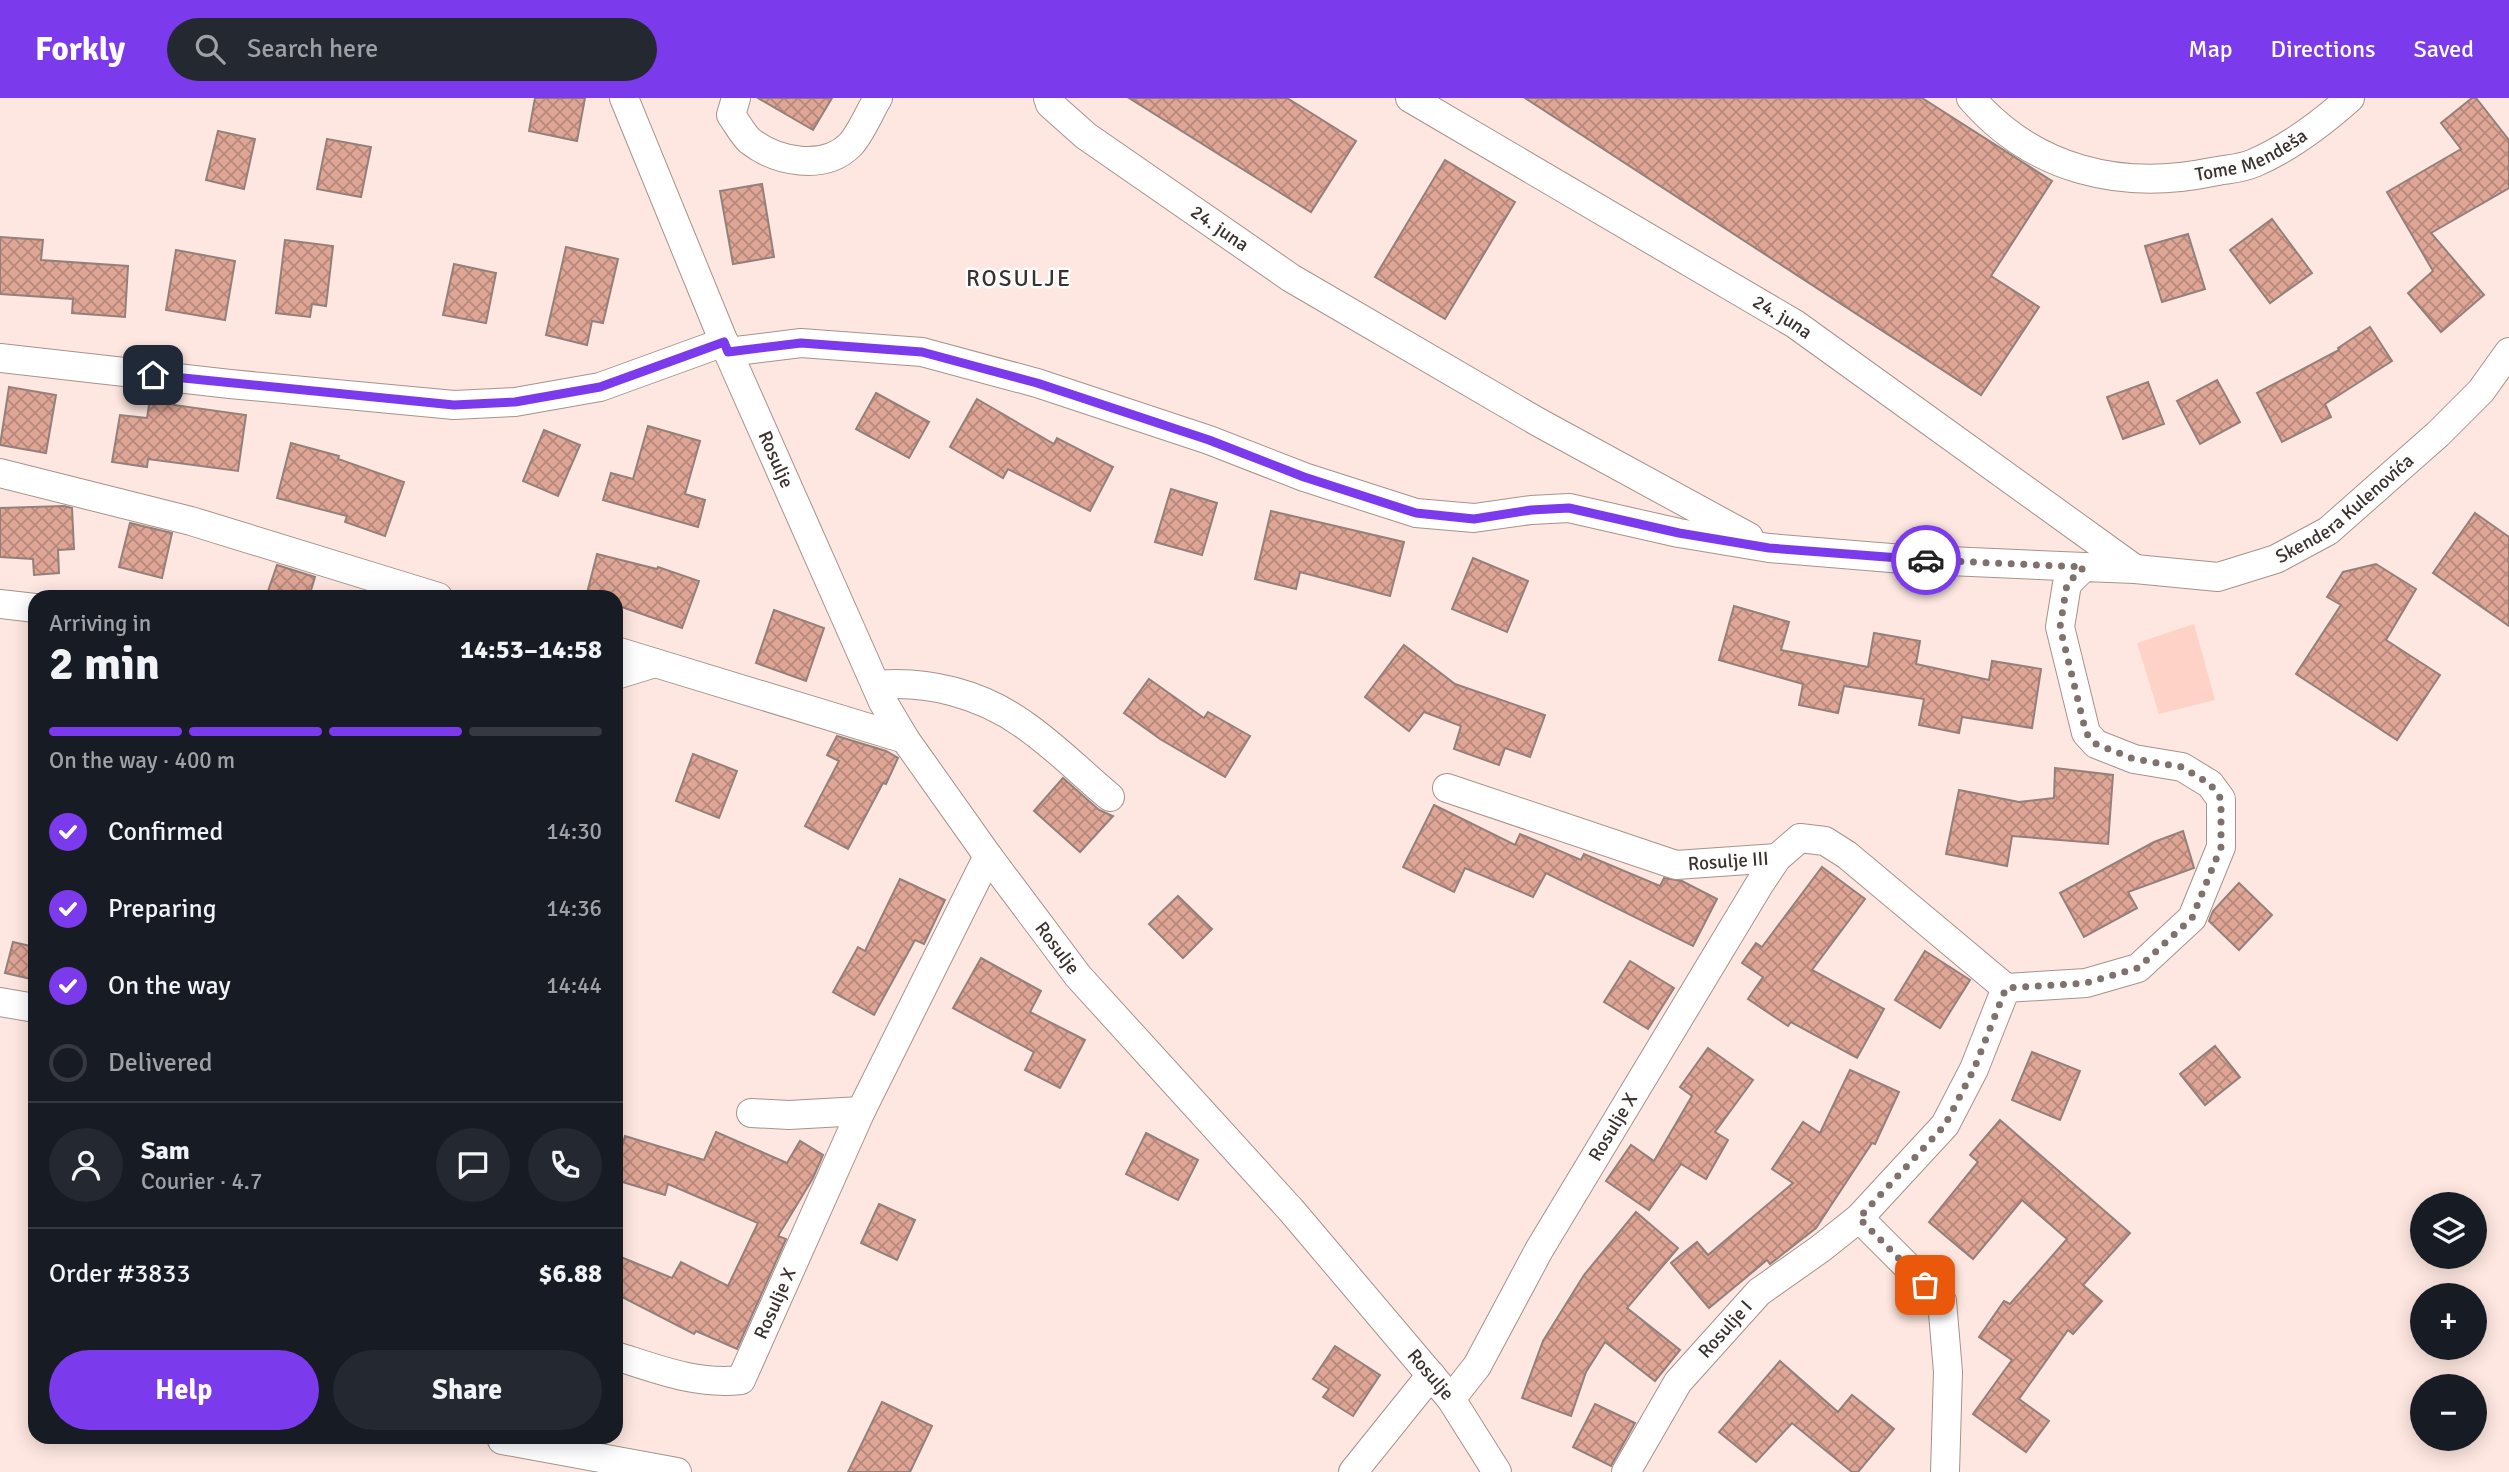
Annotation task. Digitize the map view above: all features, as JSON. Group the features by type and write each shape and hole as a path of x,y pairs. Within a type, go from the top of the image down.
{"street":[{"name":"Rosulje","path":"624,98 726,347 876,685 905,739 1078,976 1291,1210 1431,1375 1451,1399 1497,1472"},
{"path":"736,98 731,115 749,140 768,152 806,163 824,159 851,145 877,98"},
{"name":"24. juna","path":"1048,98 1050,103 1086,136 1291,278 1538,422 1769,548"},
{"name":"24. juna","path":"1410,98 1795,324 2135,569"},
{"name":"Tome Mendeša","path":"1971,98 1989,119 2037,152 2097,175 2139,179 2196,176 2252,164 2321,124 2350,98"},
{"path":"0,358 454,405 515,402 600,387 726,347 801,343 922,352 1037,383 1209,440 1304,477 1416,513 1474,519 1531,510 1569,508 1679,533 1769,548 1903,559 2135,569"},
{"name":"Skendera Kulenovića","path":"2135,569 2218,577 2277,559 2328,531 2438,434 2481,391 2509,352"},
{"path":"0,473 191,522 415,590"},
{"path":"2006,988 2086,983 2138,968 2192,918 2221,847 2221,799 2210,784 2182,767 2134,759 2096,744 2086,733 2060,627 2067,584 2084,567"},
{"path":"0,604 28,607"},
{"path":"623,653 905,739"},
{"path":"623,673 654,663"},
{"path":"876,685 902,682 968,695 1023,724 1110,797"},
{"name":"Rosulje III","path":"1447,788 1676,865 1777,858 1800,838 1825,841 1847,855 2006,988"},
{"name":"Rosulje X","path":"623,1358 678,1376 720,1382 741,1380 862,1111 988,856"},
{"name":"Rosulje X","path":"1451,1399 1477,1366 1546,1238 1777,858"},
{"name":"Rosulje I","path":"1626,1472 1678,1382 1759,1292 1859,1218 1945,1125 1974,1069 2006,988"},
{"path":"0,1002 28,1007"},
{"path":"751,1113 789,1115 862,1111"},
{"path":"1859,1218 1942,1301 1948,1373 1945,1472"},
{"path":"1353,1472 1431,1375"},
{"path":"524,1444 677,1472"}],"shaded area":[{"path":"2194,624 2215,700 2159,714 2137,643"}],"building":[{"path":"535,98 585,98 577,141 529,131"},
{"path":"758,98 832,98 813,130"},
{"path":"1129,98 1287,98 1356,141 1311,212"},
{"path":"1525,98 1922,98 2052,181 1991,276 2039,307 1981,395"},
{"path":"2472,98 2476,98 2509,140 2509,188 2431,233 2484,295 2441,332 2408,293 2433,271 2387,192 2461,149 2441,123"},
{"path":"218,131 255,139 244,189 206,180"},
{"path":"327,139 371,147 361,197 317,189"},
{"path":"1445,160 1515,202 1445,319 1375,277"},
{"path":"762,184 774,257 733,264 720,191"},
{"path":"2272,219 2312,273 2270,303 2230,250"},
{"path":"2188,234 2205,289 2162,302 2145,246"},
{"path":"0,237 43,240 41,260 128,266 125,317 72,313 73,299 0,294"},
{"path":"285,240 333,246 326,306 312,304 310,317 276,313"},
{"path":"566,247 618,259 603,323 592,321 587,345 546,335"},
{"path":"176,250 235,261 225,320 166,310"},
{"path":"454,264 496,273 486,323 443,315"},
{"path":"2370,327 2392,361 2325,404 2331,417 2282,442 2257,393 2339,350 2338,348"},
{"path":"2217,380 2240,422 2200,444 2177,401"},
{"path":"2148,382 2164,424 2123,439 2107,397"},
{"path":"9,387 56,395 46,453 0,445"},
{"path":"151,393 175,397 174,405 246,415 238,471 148,459 147,467 112,462 120,415 147,418"},
{"path":"876,393 929,422 909,458 856,429"},
{"path":"977,399 1054,444 1057,438 1113,467 1090,511 1008,469 1003,478 950,447"},
{"path":"648,426 700,441 685,494 705,500 698,527 603,500 611,473 633,479"},
{"path":"544,430 580,445 558,496 523,481"},
{"path":"291,443 339,456 338,459 404,482 385,536 345,522 347,516 277,498"},
{"path":"1171,489 1217,503 1202,555 1155,542"},
{"path":"0,508 72,508 74,549 58,550 59,573 34,575 33,559 0,557"},
{"path":"1271,511 1404,542 1390,596 1300,572 1296,589 1255,579"},
{"path":"2475,513 2509,537 2509,626 2433,573"},
{"path":"130,523 172,533 162,578 119,567"},
{"path":"597,554 657,569 658,567 699,581 682,628 623,607 623,590 588,590"},
{"path":"1473,558 1528,581 1507,632 1452,609"},
{"path":"2376,564 2416,589 2386,640 2440,675 2397,740 2296,674 2341,605 2327,597 2343,572"},
{"path":"277,565 315,577 311,590 268,590"},
{"path":"1734,606 1789,622 1781,650 1868,667 1874,633 1920,641 1916,664 1989,680 1992,661 2041,669 2032,728 1962,717 1959,733 1919,725 1924,699 1844,686 1838,713 1799,705 1803,684 1719,660"},
{"path":"774,610 824,628 806,681 756,663"},
{"path":"1404,645 1455,684 1545,715 1530,757 1505,748 1499,765 1454,749 1461,726 1424,712 1409,731 1365,697"},
{"path":"1149,679 1204,718 1208,712 1250,736 1225,777 1160,739 1124,713"},
{"path":"837,736 886,751 898,758 848,849 805,826 839,761 827,755"},
{"path":"693,754 737,771 719,818 676,801"},
{"path":"2055,768 2113,775 2108,844 2012,836 2007,866 1946,854 1959,790 2019,802 2054,798"},
{"path":"1063,778 1099,810 1113,816 1080,852 1034,811"},
{"path":"1434,805 1515,845 1520,834 1581,860 1584,854 1660,886 1664,878 1682,881 1717,899 1693,946 1546,873 1533,897 1465,868 1454,892 1403,867"},
{"path":"2183,831 2194,868 2128,892 2137,908 2084,937 2060,893 2154,842"},
{"path":"1822,867 1865,899 1812,970 1884,1009 1857,1058 1791,1022 1788,1026 1748,999 1763,977 1742,963 1756,943 1762,947"},
{"path":"900,879 945,900 924,944 915,940 874,1015 833,992 858,947 865,951"},
{"path":"2239,883 2272,915 2239,950 2209,921 2213,911"},
{"path":"1178,896 1212,929 1183,958 1149,924"},
{"path":"13,942 28,945 28,978 5,973"},
{"path":"1925,951 1970,980 1940,1028 1895,1000"},
{"path":"981,958 1041,991 1030,1012 1085,1040 1060,1088 1025,1070 1034,1052 953,1008"},
{"path":"1630,961 1674,988 1648,1029 1604,1002"},
{"path":"2215,1046 2240,1077 2205,1105 2180,1074"},
{"path":"1708,1048 1753,1080 1715,1132 1728,1140 1706,1179 1681,1164 1649,1210 1606,1181 1631,1145 1654,1161 1692,1096 1680,1087"},
{"path":"2032,1052 2080,1071 2060,1120 2012,1100"},
{"path":"1850,1070 1899,1092 1875,1144 1872,1143 1816,1228 1770,1264 1767,1260 1709,1308 1671,1263 1697,1242 1708,1255 1793,1183 1772,1169 1803,1122 1820,1133"},
{"path":"2000,1120 2130,1233 2083,1285 2102,1301 2073,1334 2068,1330 2019,1399 2049,1421 2026,1452 1973,1414 2012,1360 1979,1337 2004,1301 2010,1304 2067,1239 2022,1200 1973,1259 1929,1222 1978,1162 1970,1155"},
{"path":"716,1132 787,1163 800,1141 823,1155 813,1178 778,1236 786,1239 737,1349 696,1331 694,1334 623,1298 623,1258 672,1278 681,1262 728,1286 758,1223 668,1184 665,1195 623,1182 625,1136 704,1160"},
{"path":"1146,1133 1198,1160 1178,1200 1126,1174"},
{"path":"879,1204 915,1220 897,1260 861,1243"},
{"path":"1636,1212 1678,1248 1627,1308 1680,1350 1655,1381 1605,1342 1586,1372 1571,1416 1522,1398 1543,1341 1584,1275"},
{"path":"1335,1346 1380,1375 1353,1416 1323,1397 1329,1389 1313,1379"},
{"path":"1780,1361 1838,1412 1852,1395 1894,1429 1858,1472 1852,1472 1792,1423 1756,1462 1719,1432"},
{"path":"882,1402 932,1426 910,1472 848,1472"},
{"path":"1595,1404 1635,1423 1611,1466 1573,1447"}],"way so far":[{"path":"1925,1285 1859,1218 1945,1125 1974,1069 2006,988 2086,983 2138,968 2192,918 2221,847 2221,799 2210,784 2182,767 2134,759 2096,744 2086,733 2060,627 2067,584 2084,567 1926,560"}],"district":[{"name":"ROSULJE","path":"1019,278"}],"route":[{"path":"153,375 454,405 515,402 600,387 724,342 728,352 801,343 922,352 1037,383 1209,440 1304,477 1416,513 1474,519 1531,510 1569,508 1679,533 1769,548 1926,560"}]}
